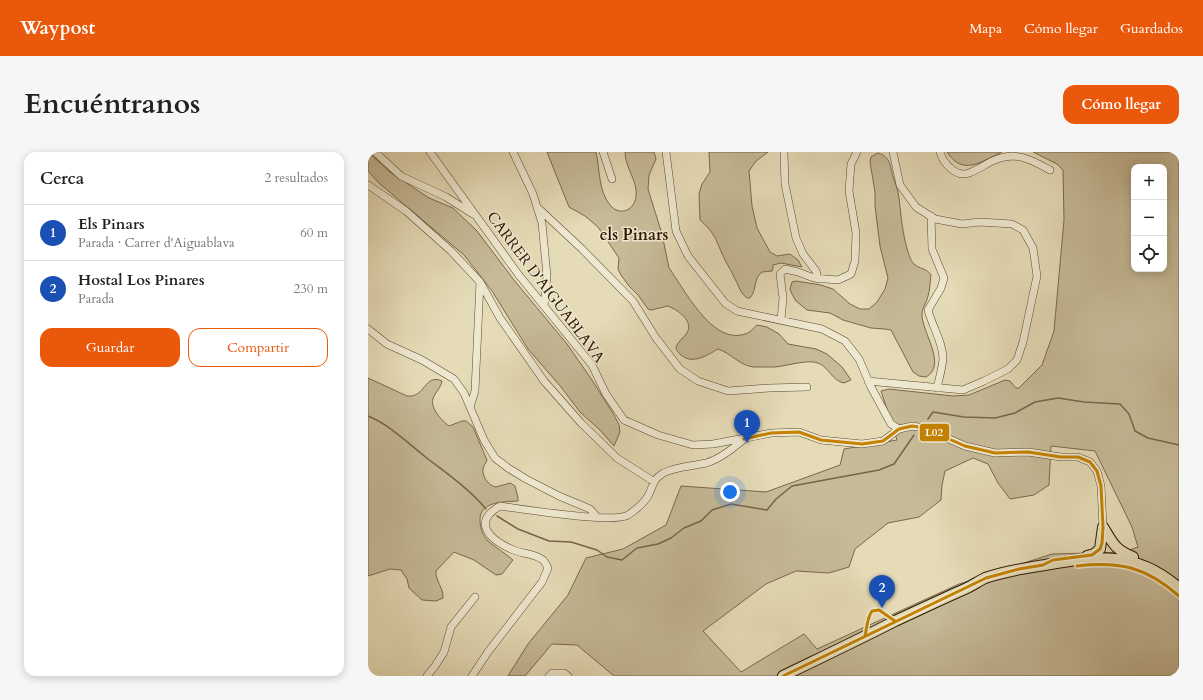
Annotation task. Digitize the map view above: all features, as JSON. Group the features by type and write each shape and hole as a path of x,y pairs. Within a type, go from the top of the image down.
{"main road":[{"path":"1103,527 1107,551 1122,562 1142,567 1162,578 1175,588"},
{"path":"783,676 986,578 1019,569 1043,565 1053,560 1092,555 1107,551"},
{"path":"1027,573 1033,570 1107,551 1122,553 1159,570 1175,588 1179,596"},
{"path":"971,586 1027,573 1083,565 1115,564 1126,565 1144,571 1175,588"}],"street":[{"path":"375,152 401,176 446,197 476,216"},
{"name":"CARRER D'AIGUABLAVA","path":"430,152 518,274 592,365 606,394 624,420 658,435 693,445 713,444 771,433 799,432 821,440 862,444 883,441 899,429"},
{"path":"513,152 533,194 542,223 548,276 544,306"},
{"path":"603,152 612,179"},
{"path":"666,152 676,231 688,256 725,303 737,311 822,329 845,340 859,359 868,381 891,424 899,429 912,426 924,428 965,446 995,454 1028,452 1061,457 1078,457 1090,462 1097,471 1101,486 1103,527"},
{"path":"784,152 785,184 796,238 803,254 816,270 818,279"},
{"path":"780,320 783,298 780,274 785,269 818,279 838,280 851,274 855,262 856,233 850,191 851,164 857,152"},
{"path":"868,381 963,390 1008,369 1017,360 1028,323 1037,276 1033,248 1023,230 1012,224 980,222 962,224 935,219 916,207 900,185 893,152"},
{"path":"940,152 942,160 954,171 968,174 994,160 1014,156 1030,160 1050,170"},
{"path":"368,185 406,211 451,251 480,282 500,318 544,381 581,423 617,458 653,481"},
{"path":"537,207 582,248 633,301 656,338 680,369 698,381 728,391 807,387"},
{"path":"931,216 932,249 944,278 941,288 928,310 930,321 938,336 943,358 937,388"},
{"path":"470,407 475,390 480,282"},
{"path":"368,330 388,344 422,360 454,379 464,393 484,440 495,458 526,479 559,496 590,509 597,517"},
{"path":"472,676 488,652 542,582 548,568 544,561 531,554 511,550 494,539 486,529 485,520 491,511 500,506 597,517 611,518 626,516 648,497 653,481 662,473 708,462 730,450 744,439"},
{"path":"427,676 436,666 444,652 451,627 475,597"},
{"path":"550,676 552,673 564,673 568,676"}],"shaded area":[{"path":"368,152 390,172 429,198 453,208 477,231 514,280 567,344 592,380 619,425 620,432 614,446 600,430 580,412 561,387 528,349 492,291 464,255 380,184 368,171"},
{"path":"547,152 596,152 603,193 614,209 622,211 633,205 636,196 635,185 627,164 625,152 654,152 656,159 649,175 648,189 662,234 669,268 701,313 711,324 721,331 733,335 750,332 757,325 767,327 779,334 788,344 816,349 827,354 842,367 851,380 844,383 840,382 836,380 822,365 813,362 803,362 775,367 754,367 740,362 718,349 704,357 688,359 684,357 676,349 676,347 689,329 687,320 676,310 668,306 651,310 648,309 621,275 618,269 619,258 598,227 585,216 569,207"},
{"path":"709,152 768,152 756,161 749,171 752,206 757,228 770,252 777,256 790,254 798,260 802,267 781,263 773,265 772,271 762,272 759,275 754,292 750,298 747,298 741,292 716,239 706,225 700,220 699,194 702,184 710,172"},
{"path":"947,152 1002,152 980,163 966,165 960,164 953,160"},
{"path":"1033,152 1179,152 1179,676 614,676 577,645 552,644 525,676 508,676 528,644 568,595 586,558 623,549 666,525 681,486 766,492 840,465 844,449 897,440 881,391 889,389 953,396 969,395 1005,380 1010,381 1016,388 1019,388 1042,365 1054,331 1064,220 1063,170 1057,164","holes":["1051,446 1095,451 1132,527 1138,547 1124,552 1052,554 959,584 817,649 804,634 741,672 703,631 766,584 796,571 829,573 849,567 855,549 888,523 919,517 941,500 945,471 973,458 988,464 998,483 1010,499 1034,495 1049,485"]},
{"path":"878,153 888,159 896,185 904,234 911,261 931,275 929,294 922,314 925,329 932,347 935,364 932,372 926,377 919,376 913,372 891,330 871,328 843,320 830,313 807,310 796,301 790,289 792,282 796,281 821,285 833,289 850,304 860,309 869,309 877,302 885,289 888,278 880,246 875,206 875,192 870,162 871,157"},
{"path":"368,378 407,396 413,396 418,393 432,380 436,379 442,381 433,399 433,406 437,414 449,426 466,421 473,427 487,460 483,467 483,472 489,483 496,487 510,483 515,486 518,501 499,502 493,504 483,510 481,514 481,526 486,539 513,560 502,574 496,575 474,560 454,552 436,571 443,598 436,601 422,600 409,588 407,579 401,570 390,569 368,576"}],"waterway":[{"path":"928,419 933,412 964,417 995,418 1015,413 1035,402 1058,398 1084,402 1120,404 1129,414 1135,431 1148,438 1179,445"},
{"path":"368,416 384,424 399,435 466,489 486,509"},
{"path":"497,516 518,529 549,541 571,542 597,550 607,557 622,560 637,548 658,544 671,538 684,528 701,521 712,510 731,504 767,510 776,499 792,486 879,470 894,464 914,435"}],"transit line":[{"name":"L02","path":"744,439 771,433 799,432 821,440 862,444 883,441 899,429 912,426 924,428 965,446 995,453 1028,452 1061,457 1078,457 1090,462 1097,471 1101,486 1103,527 1102,543 1100,549 1092,555 1053,560 1043,565 1019,569 986,578 783,676"},
{"name":"L02","path":"1077,566 1106,564 1132,568 1155,578 1179,596"},
{"name":"L02","path":"865,636 868,620 872,611 879,610 895,621"}],"place":[{"name":"Els Pinars","path":"747,443"},
{"name":"Hostal Los Pinares","path":"882,608"}],"district":[{"name":"els Pinars","path":"634,235"}]}
